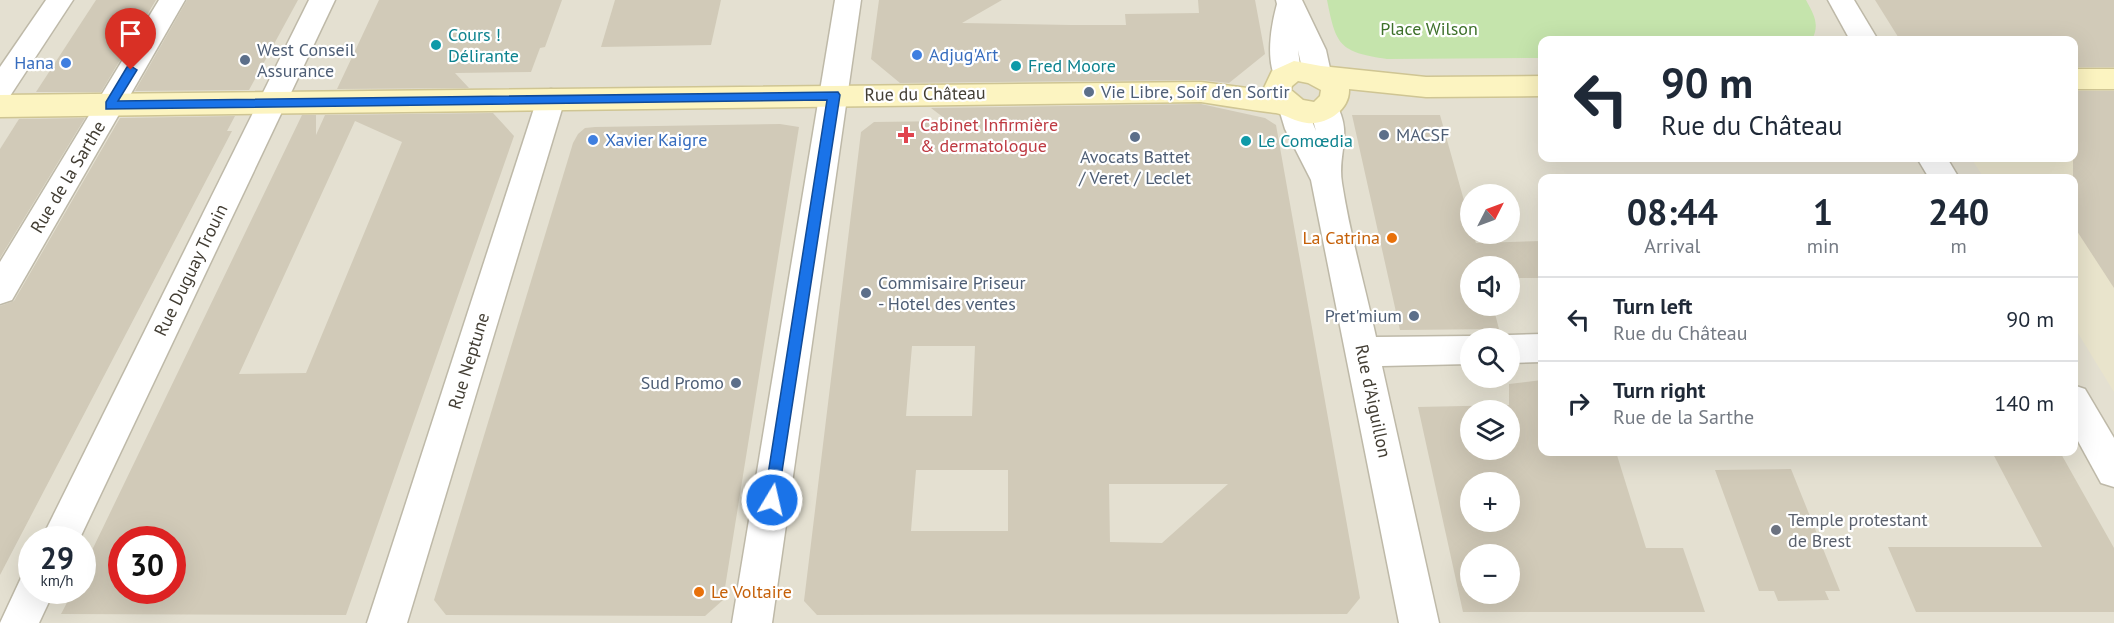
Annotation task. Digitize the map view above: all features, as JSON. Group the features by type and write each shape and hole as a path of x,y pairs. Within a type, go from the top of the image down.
{"main road":[{"path":"1426,87 1304,112 1290,107 1276,90 1278,82 1286,75 1306,71 1320,75 1426,87 1538,86"},
{"name":"Rue du Château","path":"1201,92 1286,75"},
{"path":"1320,75 1333,86 1335,94 1329,106"},
{"path":"2078,79 2114,79"},
{"name":"Rue du Château","path":"0,106 1201,92 1290,107"}],"street":[{"path":"0,89 60,0"},
{"name":"Rue de la Sarthe","path":"0,291 172,0"},
{"name":"Rue Duguay Trouin","path":"67,526 322,0"},
{"path":"752,623 848,0"},
{"path":"1841,0 1862,36"},
{"path":"1286,75 1284,50 1289,3"},
{"path":"1289,3 1312,50 1320,75"},
{"name":"Rue Neptune","path":"387,623 551,99"},
{"name":"Rue d'Aiguillon","path":"1326,180 1331,129 1329,106"},
{"name":"Rue d'Aiguillon","path":"1290,107 1326,180 1419,623"},
{"path":"1520,349 1538,348"},
{"path":"1362,352 1460,350"},
{"path":"2078,409 2114,471"},
{"path":"19,623 28,604"}],"shaded area":[{"path":"0,0 2114,0 2114,623 0,623"},
{"path":"2114,105 2114,392 2078,333 2078,174 1981,174 1974,162 2078,162 2078,152"}],"green space":[{"name":"Place Wilson","path":"1327,0 1806,0 1816,24 1813,36 1538,36 1538,58 1387,59 1349,49 1342,44 1333,27"}],"building":[{"path":"96,0 156,0 101,92 36,92"},
{"path":"187,0 298,0 249,90 135,91"},
{"path":"379,0 562,0 545,47 540,48 531,72 455,73 469,88 337,89"},
{"path":"615,0 721,0 711,45 601,47"},
{"path":"879,0 1002,0 962,23 1126,25 1125,14 1199,13 1198,0 1255,0 1265,54 1229,83 1201,80 900,83 871,59"},
{"path":"1875,0 2114,0 2114,67 2078,67 2078,36 1898,36"},
{"path":"2078,91 2114,91 2114,288 2078,233 2078,174 2073,174 2073,162 2078,162"},
{"path":"1201,104 1265,118 1276,125 1360,598 1347,614 817,615 804,601 861,132 874,122 948,121 931,108","holes":["912,346 975,346 972,416 906,416","916,470 1008,470 1008,531 911,531","1109,484 1228,484 1162,543 1110,542"]},
{"path":"493,113 514,136 346,615 61,614 66,604 96,604 96,542 302,115 316,115 316,135 325,115","holes":["355,121 402,142 306,373 239,374"]},
{"path":"1352,115 1440,115 1460,186 1460,244 1520,244 1520,242 1538,241 1538,278 1520,278 1520,256 1460,256 1460,316 1496,316 1499,328 1400,330"},
{"path":"235,116 227,131 232,131 26,526 18,526 18,541 0,575 0,306 14,301 120,118"},
{"path":"85,118 0,258 0,149 19,119"},
{"path":"780,124 799,127 723,600 705,616 446,615 434,600 573,143 578,134 585,128 595,127"},
{"path":"1538,380 1538,456 1617,456 1646,548 1683,548 1705,612 1463,612 1461,604 1520,604 1520,544 1460,544 1460,598 1418,407 1460,406 1460,460 1520,460 1520,400 1509,400 1509,388 1520,388 1520,383"},
{"path":"1994,456 2062,456 2114,548 2114,612 1916,612 1888,547 2042,547"},
{"name":"Temple protestant de Brest","path":"1791,469 1840,591 1825,591 1829,600 1778,601 1774,591 1759,591 1715,470"}],"place":[{"name":"Cours ! Délirante","path":"436,45"},
{"name":"Adjug'Art","path":"917,55"},
{"name":"West Conseil Assurance","path":"245,60"},
{"name":"Hana","path":"66,63"},
{"name":"Fred Moore","path":"1016,66"},
{"name":"Vie Libre, Soif d'en Sortir","path":"1089,92"},
{"name":"Cabinet Infirmière & dermatologue","path":"906,135"},
{"name":"MACSF","path":"1384,135"},
{"name":"Avocats Battet / Veret / Leclet","path":"1135,137"},
{"name":"Xavier Kaigre","path":"593,140"},
{"name":"Le Comœdia","path":"1246,141"},
{"name":"La Catrina","path":"1392,238"},
{"name":"Commisaire Priseur - Hotel des ventes","path":"866,293"},
{"name":"Pret'mium","path":"1414,316"},
{"name":"Sud Promo","path":"736,383"},
{"name":"Temple protestant de Brest","path":"1776,530"},
{"name":"Le Voltaire","path":"699,592"}],"route":[{"path":"131,70 110,105 834,95 772,500"}]}
